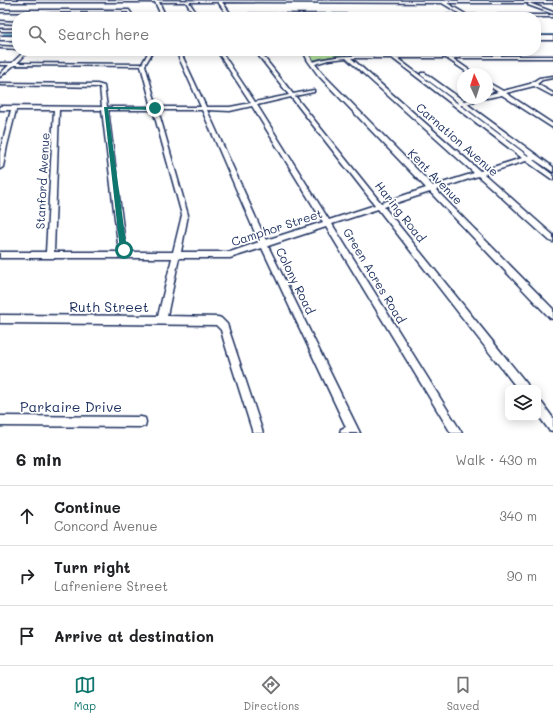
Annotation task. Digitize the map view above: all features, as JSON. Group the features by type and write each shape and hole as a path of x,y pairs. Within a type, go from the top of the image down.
{"main road":[{"path":"0,31 12,30"},
{"path":"541,33 553,33"},
{"path":"1,38 12,38"},
{"path":"541,38 553,38"}],"street":[{"path":"66,11 75,0"},
{"path":"156,0 162,12"},
{"path":"0,1 186,0 298,4 347,1 553,2"},
{"path":"186,0 194,12"},
{"path":"516,0 553,14"},
{"path":"218,1 227,12"},
{"path":"344,12 344,8 347,1"},
{"path":"349,7 353,1"},
{"path":"440,1 460,12"},
{"path":"0,11 130,12"},
{"path":"541,14 553,14"},
{"path":"0,22 12,22"},
{"path":"0,48 12,48"},
{"path":"0,76 22,56"},
{"path":"148,56 143,65 185,215 162,320"},
{"name":"Colony Road","path":"180,56 264,244 351,432"},
{"name":"Green Acres Road","path":"222,56 254,104 457,433"},
{"name":"Haring Road","path":"262,56 521,385"},
{"name":"Kent Avenue","path":"308,56 312,64 553,315"},
{"path":"312,64 327,59 361,56"},
{"path":"395,56 456,105 553,178"},
{"name":"Carnation Avenue","path":"346,57 553,239"},
{"path":"400,57 553,57"},
{"path":"400,57 457,99"},
{"path":"447,57 464,68"},
{"path":"0,64 143,65"},
{"path":"493,95 534,84 541,79 553,77"},
{"path":"0,84 97,84 102,86 123,255"},
{"path":"534,84 553,95"},
{"path":"493,87 553,126"},
{"path":"0,108 230,109 312,91"},
{"path":"464,104 553,170"},
{"path":"0,168 14,108"},
{"name":"Stanford Avenue","path":"50,255 57,108"},
{"name":"Camphor Street","path":"0,255 230,255 527,158 537,158"},
{"name":"Ruth Street","path":"0,319 217,321 224,327 230,341 258,433"},
{"path":"541,411 553,426"},
{"name":"Parkaire Drive","path":"0,420 141,422"}],"green space":[{"path":"310,56 335,56 312,60"}],"waterway":[{"path":"4,34 12,34"},
{"path":"541,35 553,35"}],"route":[{"path":"124,250 105,108 155,108"}]}
